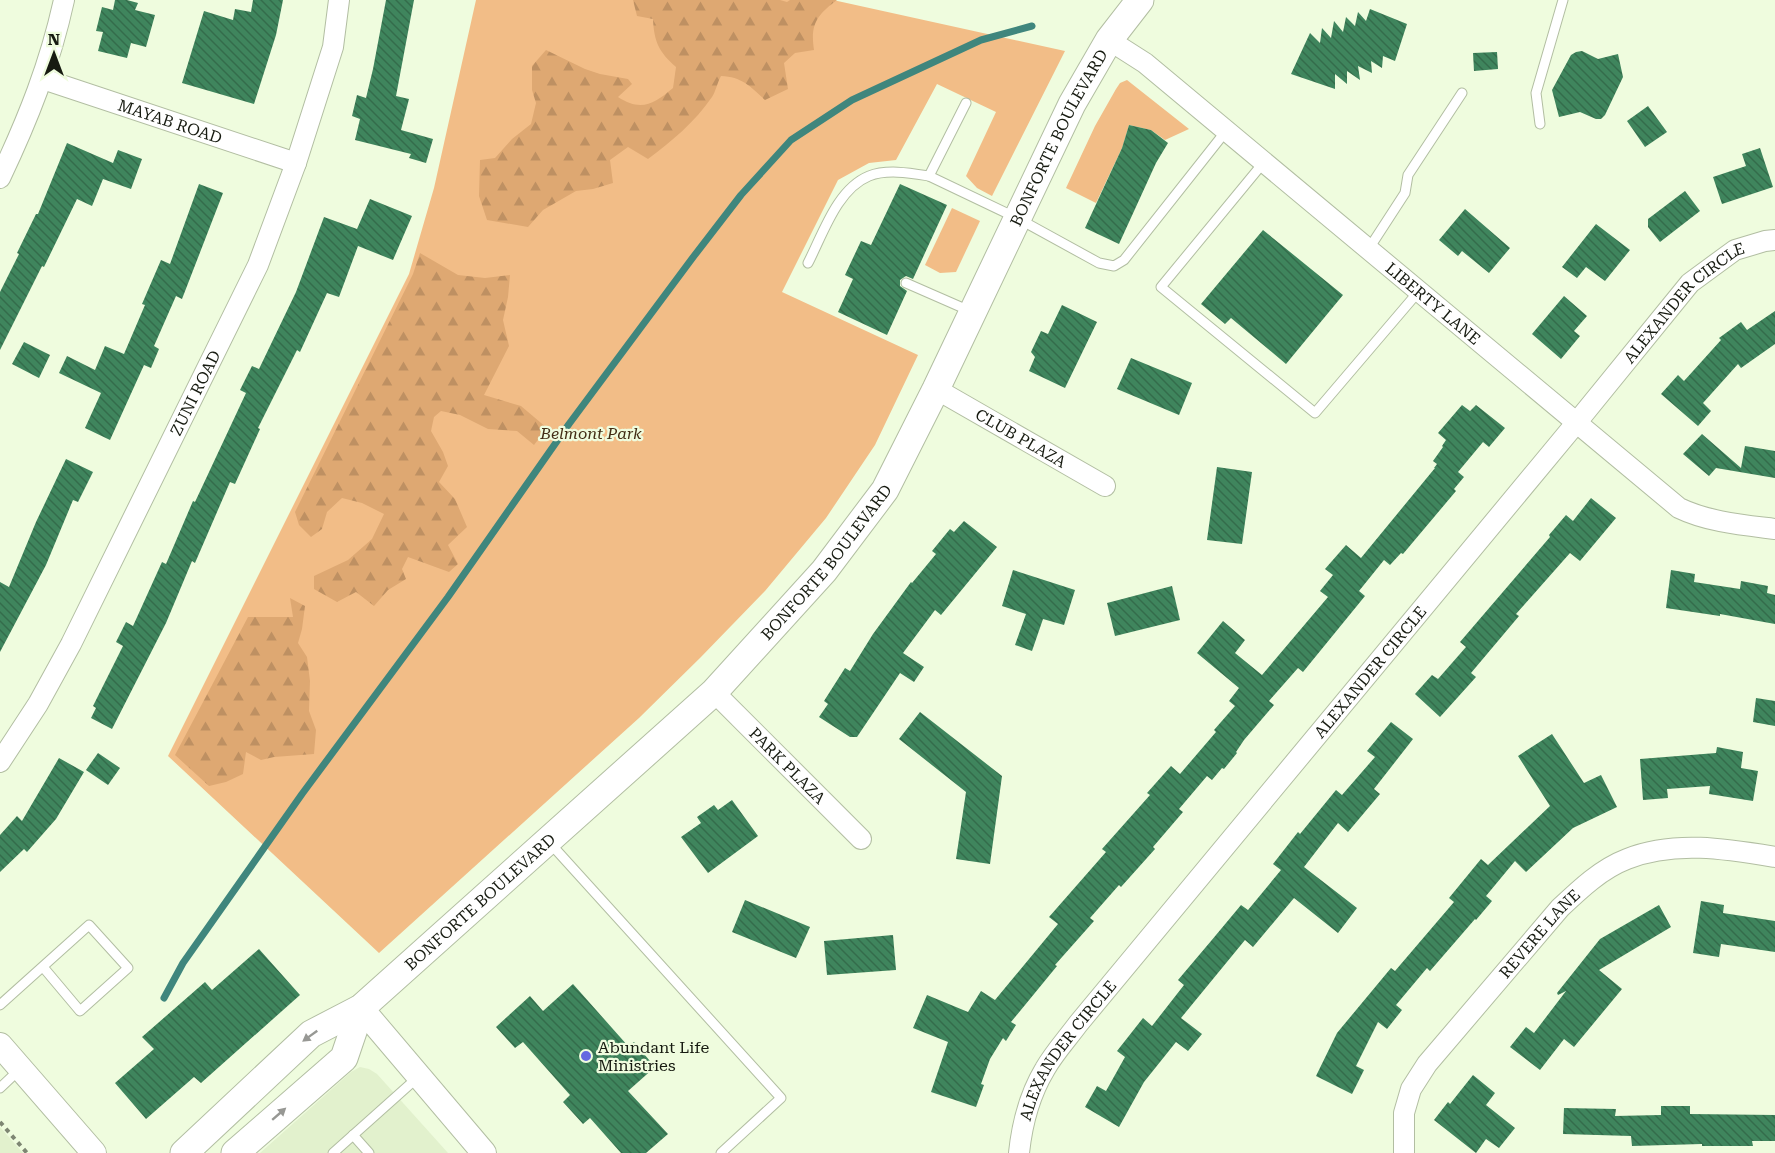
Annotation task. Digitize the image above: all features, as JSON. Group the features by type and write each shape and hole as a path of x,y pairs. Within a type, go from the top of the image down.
{"main road":[{"name":"BONFORTE BOULEVARD","path":"184,1153 311,1034 361,1008 714,692 824,571 885,490 1072,104 1109,40 1140,0"},
{"name":"BONFORTE BOULEVARD","path":"235,1153 344,1058 361,1008"}],"street":[{"path":"0,178 43,79 64,0"},
{"name":"ZUNI ROAD","path":"0,762 38,704 66,654 258,265 296,164 333,47 339,0"},
{"name":"LIBERTY LANE","path":"1109,40 1145,63 1679,508 1693,515 1713,520 1775,530"},
{"name":"MAYAB ROAD","path":"43,79 296,164"},
{"name":"ALEXANDER CIRCLE","path":"1019,1153 1030,1101 1044,1069 1078,1024 1690,283 1710,266 1735,250 1775,240"},
{"name":"CLUB PLAZA","path":"936,388 1106,486"},
{"name":"PARK PLAZA","path":"714,692 861,839"},
{"name":"REVERE LANE","path":"1404,1153 1404,1113 1411,1089 1427,1064 1560,908 1579,889 1604,871 1628,859 1657,851 1687,848 1718,849 1775,857"},
{"path":"361,1008 484,1153"},
{"path":"0,1045 94,1153"}],"lane":[{"path":"1539,124 1536,93 1563,0"},
{"path":"1368,250 1405,193 1408,175 1462,93"},
{"path":"929,176 966,104"},
{"path":"808,263 840,200 853,185 870,176 903,172 929,176 1017,218 1099,263 1114,266 1124,260 1226,132"},
{"path":"1264,162 1161,287 1316,413 1419,291"},
{"path":"906,283 973,312"},
{"path":"548,841 781,1098 721,1153"},
{"path":"0,1005 89,925 128,969 80,1011 43,967"},
{"path":"0,1088 21,1068"},
{"path":"333,1153 419,1076"},
{"path":"353,1135 369,1153"}],"path":[{"path":"0,1122 27,1153"}],"shaded area":[{"path":"360,1067 377,1074 448,1153 260,1153 351,1072"},
{"path":"0,1127 23,1153 0,1153"}],"green space":[{"name":"Belmont Park","path":"476,0 833,0 1065,51 992,196 977,188 966,176 996,112 937,84 896,160 869,163 838,180 782,292 918,355 875,445 826,518 765,591 700,658 639,718 379,953 168,756 409,274 434,188"},
{"path":"633,0 780,0 787,2 790,0 837,0 824,10 816,21 813,33 814,50 795,53 784,63 788,89 765,100 740,80 721,76 712,97 691,123 648,159 628,147 610,160 613,183 576,191 543,210 528,227 487,220 479,196 480,160 495,158 512,139 531,124 536,103 532,90 532,66 546,50 585,69 628,79 632,84 618,97 626,102 647,104 673,88 676,67 659,46 653,19 637,16"},
{"path":"1127,80 1189,129 1165,140 1151,130 1129,125 1122,148 1096,203 1066,188 1095,126 1120,83"},
{"path":"952,208 980,221 956,272 940,273 925,265"},
{"path":"420,253 458,275 485,278 510,275 503,320 509,346 484,395 521,406 547,428 534,445 517,431 488,429 460,415 441,411 434,417 431,431 448,466 439,482 455,499 467,527 448,545 458,564 449,572 408,557 402,569 406,579 388,590 374,606 356,592 337,602 314,589 314,576 348,560 372,539 384,514 362,503 342,498 327,512 322,529 311,537 299,525 295,512 413,274"},
{"path":"290,598 305,606 298,643 307,657 310,681 309,711 316,730 314,754 261,760 246,752 243,774 226,782 209,786 175,755 248,617 293,617"}],"building":[{"path":"115,0 138,3 135,10 155,15 146,47 131,43 127,58 98,51 103,32 96,31 102,7 113,10"},
{"path":"253,0 283,0 276,35 254,104 182,83 204,11 233,20 235,9 251,12"},
{"path":"386,0 414,0 396,96 409,99 401,130 433,139 426,163 409,158 411,154 355,140 360,119 352,116 357,95 366,98"},
{"path":"1370,9 1407,24 1395,61 1383,56 1382,68 1371,61 1372,73 1358,66 1360,80 1347,71 1347,84 1335,74 1335,89 1291,74 1310,33 1320,43 1322,28 1331,38 1334,21 1343,32 1346,17 1355,26 1358,12 1366,21"},
{"path":"1582,51 1598,59 1618,54 1623,77 1601,119 1580,112 1559,117 1552,90 1571,55"},
{"path":"1497,52 1498,69 1474,71 1473,53"},
{"path":"1648,106 1667,132 1645,147 1627,121"},
{"path":"1129,125 1151,130 1168,143 1156,163 1119,244 1085,228 1122,148"},
{"path":"67,143 113,163 118,150 142,159 131,189 103,179 92,206 77,199 0,350 0,292 38,214"},
{"path":"1760,148 1773,187 1722,204 1713,177 1746,166 1742,154"},
{"path":"199,184 223,193 182,299 176,296 154,346 159,349 151,368 144,365 110,440 85,428 101,393 59,373 67,356 95,370 105,346 124,354 161,260 170,264"},
{"path":"900,184 947,205 913,279 906,276 900,280 900,286 907,291 887,335 838,312 853,279 845,275 861,241 871,245"},
{"path":"1685,191 1700,211 1660,242 1648,227 1648,219"},
{"path":"370,199 412,216 393,260 358,246 339,297 327,293 300,352 297,350 258,428 260,429 235,484 230,482 195,563 192,561 166,623 112,729 91,718 96,708 93,706 123,646 116,642 126,622 133,626 162,562 166,564 193,501 195,502 246,393 240,390 252,366 259,369 296,292 324,217 357,229"},
{"path":"1465,209 1510,248 1489,273 1462,251 1458,256 1439,240"},
{"path":"1596,224 1630,250 1605,281 1586,267 1577,278 1562,267"},
{"path":"1263,230 1343,295 1286,364 1231,318 1225,324 1201,304"},
{"path":"1564,296 1587,316 1574,331 1580,336 1561,359 1532,334"},
{"path":"1062,305 1097,322 1065,388 1029,371 1035,357 1031,352 1041,331 1048,334"},
{"path":"1775,311 1775,344 1741,368 1738,364 1703,403 1711,411 1698,426 1661,394 1678,375 1684,381 1721,340 1719,338 1741,322 1747,330"},
{"path":"24,342 50,355 39,378 12,364"},
{"path":"1131,358 1192,383 1179,415 1117,389"},
{"path":"1462,405 1470,411 1476,405 1505,428 1489,447 1483,442 1458,472 1464,477 1454,489 1456,491 1403,554 1401,553 1390,565 1384,560 1359,591 1365,596 1303,672 1298,668 1269,701 1274,705 1244,740 1224,769 1222,768 1212,780 1207,776 1179,809 1183,812 1153,847 1155,849 1090,918 1094,921 1055,965 1057,966 1011,1022 1016,1025 1006,1041 1003,1038 990,1059 976,1107 931,1092 948,1042 913,1028 927,995 968,1012 981,991 995,1000 1058,924 1049,917 1106,852 1102,849 1150,795 1147,793 1171,766 1180,774 1235,706 1229,701 1239,688 1197,653 1223,621 1245,640 1235,653 1262,675 1328,597 1320,591 1333,575 1325,569 1346,545 1361,558 1435,468 1437,464 1433,461 1446,440 1438,433"},
{"path":"1702,434 1741,468 1745,446 1775,451 1775,478 1716,468 1709,476 1683,454"},
{"path":"66,459 93,472 78,502 73,500 46,565 0,652 0,582 9,587"},
{"path":"1217,467 1252,472 1242,544 1207,540"},
{"path":"1591,498 1616,518 1580,561 1570,553 1516,614 1519,616 1471,673 1476,677 1440,717 1415,694 1432,675 1438,679 1466,647 1460,642 1550,537 1549,535 1566,515 1573,521"},
{"path":"964,521 997,547 941,615 935,610 903,653 924,667 914,682 900,673 857,737 850,737 819,717 828,704 824,701 845,668 850,671 873,634 911,582 936,554 932,551 950,529 954,532"},
{"path":"1013,570 1075,590 1064,625 1043,619 1032,651 1015,645 1026,614 1002,606"},
{"path":"1671,570 1695,574 1694,582 1740,589 1741,581 1768,586 1767,593 1775,595 1775,624 1720,614 1720,616 1666,608"},
{"path":"1172,586 1180,620 1115,636 1107,603"},
{"path":"1756,698 1775,701 1775,726 1753,722"},
{"path":"920,712 1002,776 990,864 956,859 966,792 899,739"},
{"path":"1391,722 1413,739 1374,789 1380,794 1348,832 1338,823 1304,867 1357,908 1338,933 1294,898 1253,947 1245,940 1181,1018 1202,1034 1188,1051 1176,1042 1144,1082 1119,1127 1085,1107 1097,1086 1106,1091 1125,1057 1117,1051 1143,1018 1152,1026 1184,985 1178,980 1241,905 1248,910 1281,870 1273,864 1298,832 1300,834 1336,790 1342,795 1375,757 1367,751"},
{"path":"1552,734 1584,783 1601,775 1617,807 1573,828 1526,872 1515,861 1486,896 1492,901 1430,971 1427,968 1396,1005 1402,1010 1387,1029 1378,1022 1356,1066 1364,1070 1352,1094 1316,1076 1337,1033 1391,968 1395,971 1454,902 1449,898 1481,859 1488,865 1550,806 1518,756"},
{"path":"1717,747 1743,752 1741,768 1758,771 1753,801 1709,794 1710,786 1667,789 1668,798 1643,800 1640,759 1716,753"},
{"path":"98,753 120,768 108,785 86,770"},
{"path":"59,758 84,772 56,819 27,852 24,849 0,872 0,835 17,816 22,821"},
{"path":"732,800 758,836 708,873 681,837 701,823 697,817 714,805 718,810"},
{"path":"745,900 810,927 796,958 732,932"},
{"path":"1701,901 1724,905 1723,913 1775,921 1775,952 1721,944 1719,957 1693,953"},
{"path":"1659,905 1671,927 1599,970 1622,989 1574,1047 1564,1039 1540,1070 1510,1047 1526,1027 1534,1033 1566,991 1558,995 1557,993 1600,939"},
{"path":"893,935 896,970 827,975 824,941"},
{"path":"259,949 300,995 201,1083 194,1077 146,1119 115,1083 154,1049 142,1037 205,982 212,990"},
{"path":"573,984 628,1046 634,1042 655,1067 628,1091 668,1134 646,1153 621,1153 590,1118 583,1124 563,1102 570,1095 523,1042 515,1048 496,1027 530,996 543,1011"},
{"path":"1473,1075 1495,1093 1486,1105 1515,1128 1499,1148 1486,1139 1476,1153 1434,1120"},
{"path":"1661,1106 1690,1106 1690,1114 1775,1115 1775,1141 1752,1141 1753,1146 1702,1146 1702,1144 1632,1146 1631,1136 1563,1134 1564,1108 1616,1109 1615,1116 1661,1115"}],"waterway":[{"path":"164,998 183,963 302,794 448,597 569,424 741,195 791,140 852,100 981,40 1032,26"}],"place":[{"name":"Abundant Life Ministries","path":"586,1056"}]}
